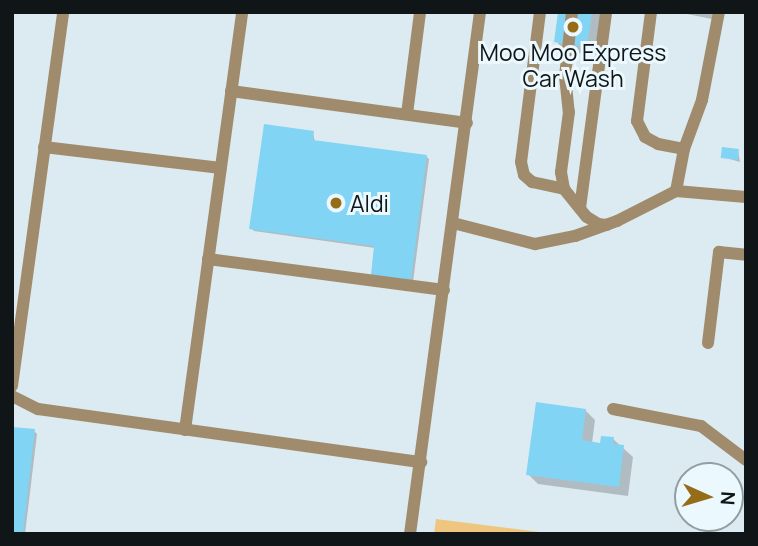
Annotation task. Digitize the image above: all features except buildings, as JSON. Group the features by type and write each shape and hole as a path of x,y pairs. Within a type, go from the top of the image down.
{"lane":[{"path":"12,386 63,12"},
{"path":"185,430 242,12"},
{"path":"407,114 420,12"},
{"path":"410,534 480,12"},
{"path":"540,12 521,162 524,175 532,182 564,189"},
{"path":"572,12 565,76 569,112 561,172 564,189 587,217 598,224 608,225"},
{"path":"580,208 606,12"},
{"path":"651,12 637,121 645,137 659,144 684,149"},
{"path":"676,191 684,149 702,100 719,12"},
{"path":"232,91 467,123"},
{"path":"44,147 221,168"},
{"path":"453,223 535,244 575,236 608,225 676,191 746,197"},
{"path":"708,343 719,252 746,255"},
{"path":"208,260 444,290"},
{"path":"12,396 38,409 421,462"},
{"path":"613,409 701,426 746,460"}],"shaded area":[{"path":"436,519 555,534 434,534"}],"place":[{"name":"Moo Moo Express Car Wash","path":"573,27"},
{"name":"Aldi","path":"336,203"}]}
